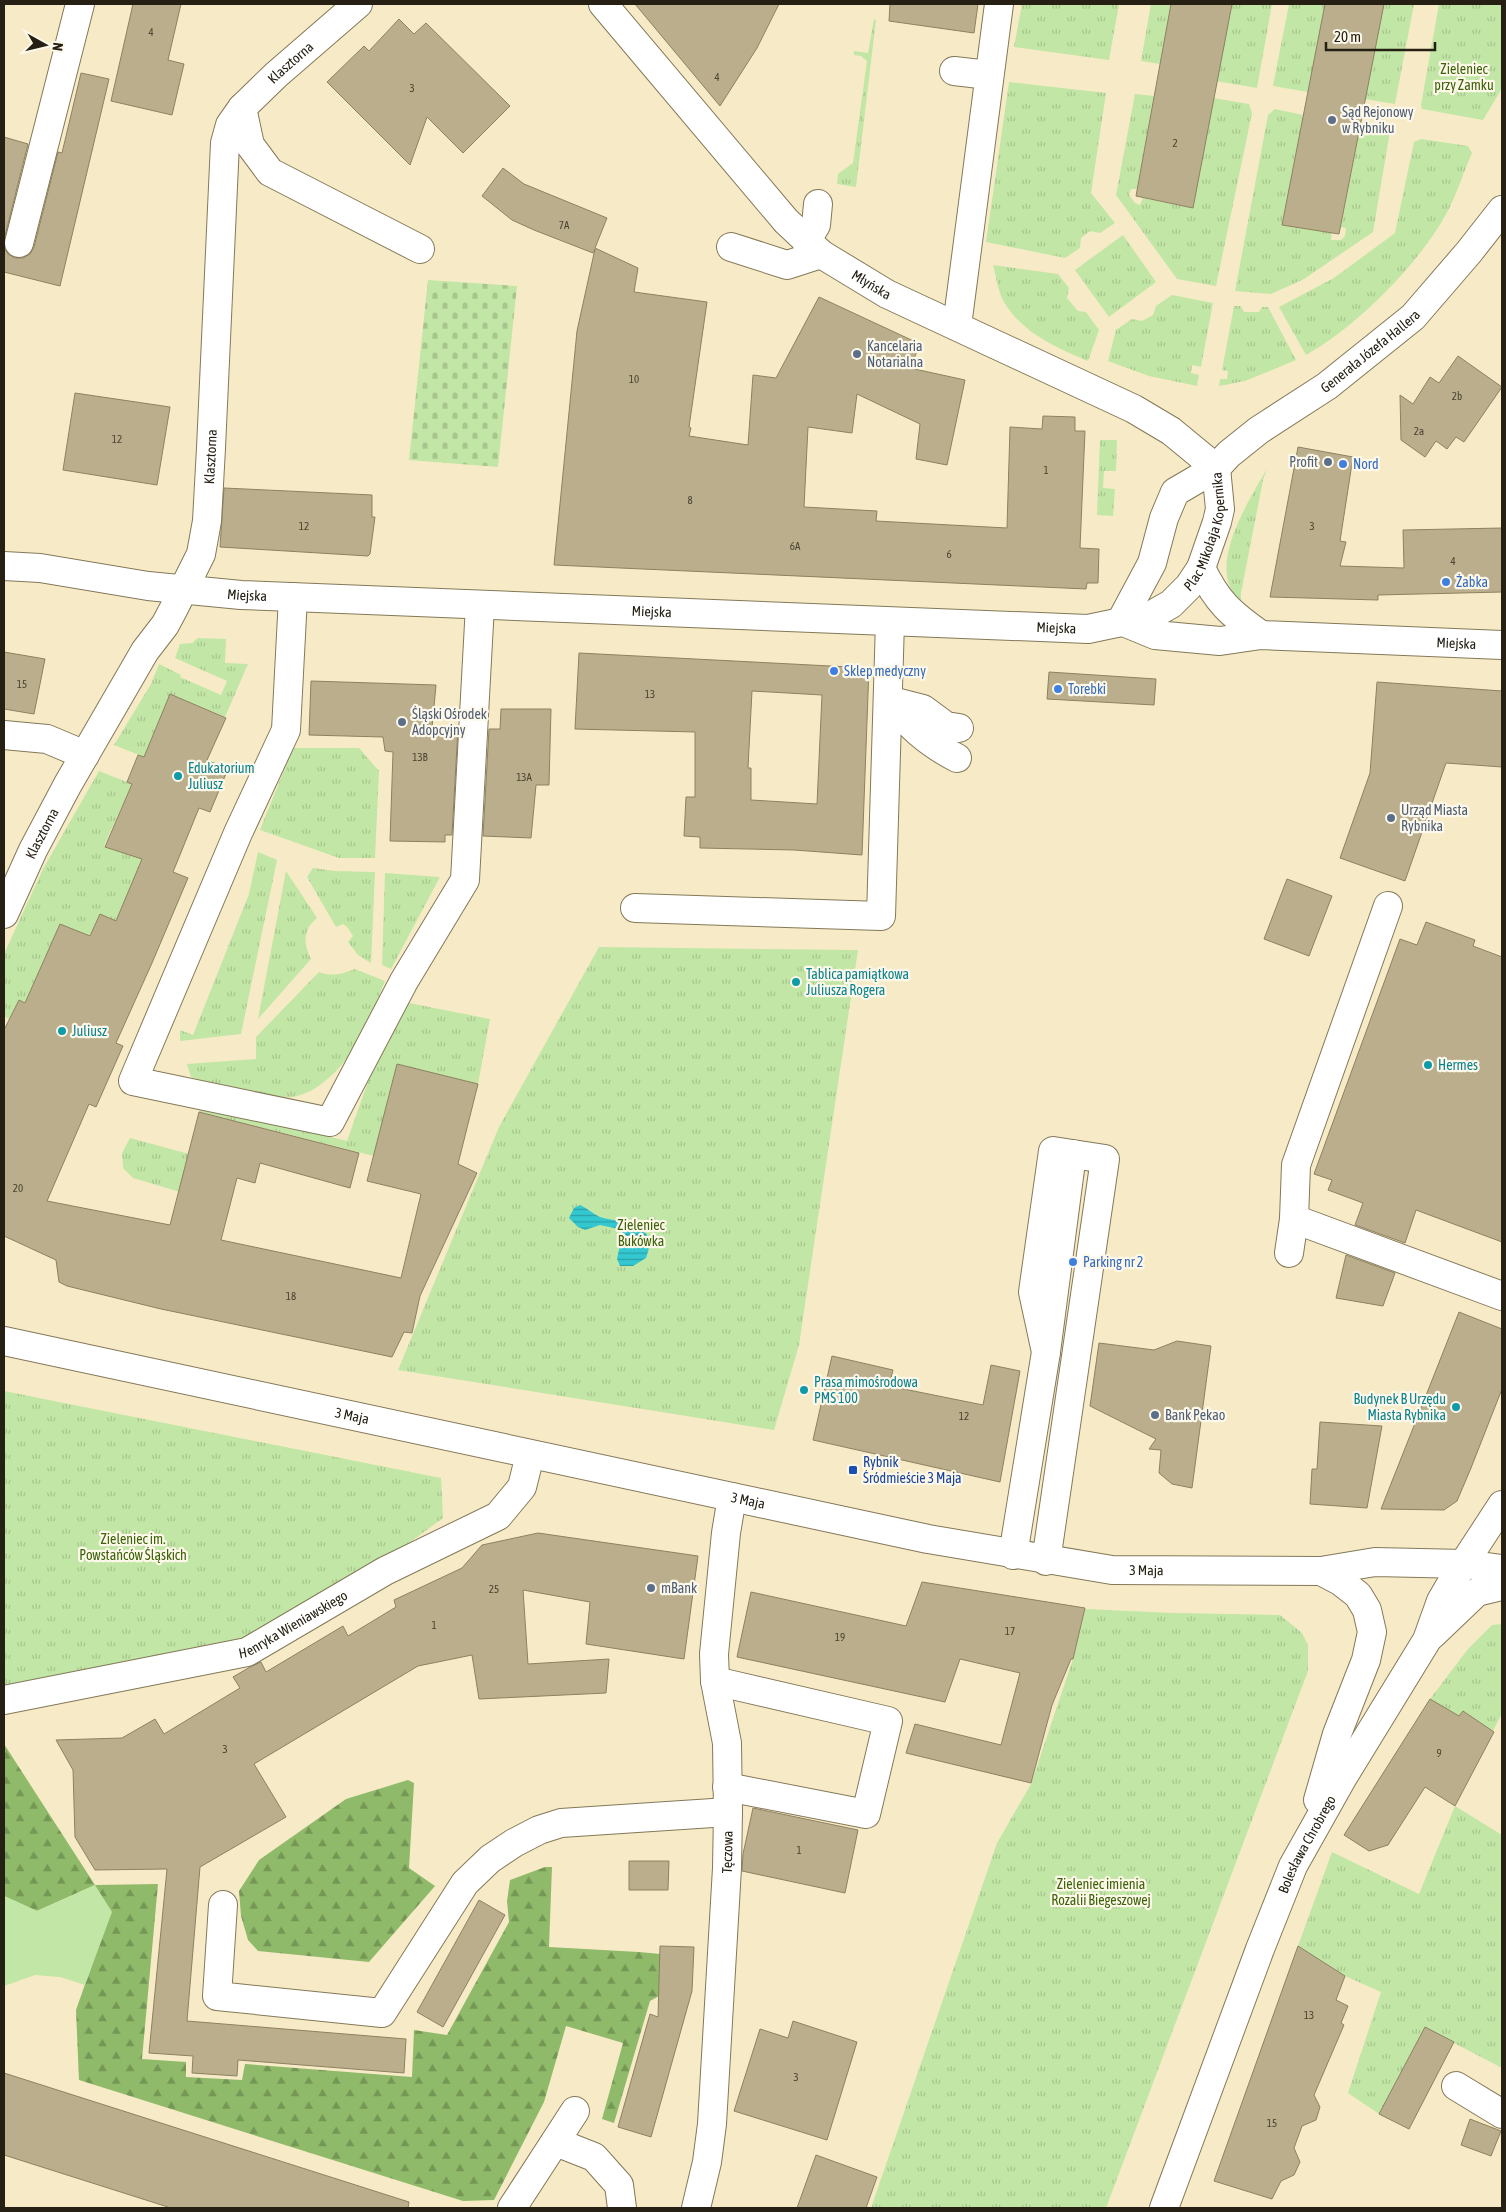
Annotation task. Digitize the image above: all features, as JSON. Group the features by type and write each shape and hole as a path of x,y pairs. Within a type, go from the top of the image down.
{"street":[{"path":"20,243 80,4"},
{"name":"Klasztorna","path":"4,914 33,850 144,651 165,625 184,591 201,554 207,521 220,283 225,143 230,125 242,108 276,75 358,4"},
{"name":"Młyńska","path":"603,4 754,184 814,248 887,294 1134,409 1171,432 1216,468"},
{"path":"957,326 999,4"},
{"path":"954,71 989,75"},
{"path":"242,108 250,145 270,172 420,250"},
{"path":"731,247 787,265 814,248 818,204"},
{"name":"Generała Józefa Hallera","path":"1216,468 1229,454 1259,430 1327,386 1413,317 1502,210"},
{"name":"Plac Mikołaja Kopernika","path":"1216,468 1220,509 1212,540 1201,568 1189,586 1171,604 1150,616 1121,622 1152,563 1164,518 1174,492 1216,468"},
{"name":"Miejska","path":"4,552 40,568"},
{"name":"Miejska","path":"4,566 40,568 184,591 293,597 1078,629 1094,628 1121,622 1155,634 1220,641 1260,635 1502,645"},
{"path":"1201,568 1221,603 1234,616 1260,635"},
{"path":"293,597 286,730 238,833 134,1081 330,1122 404,981 465,880 480,605"},
{"path":"635,908 881,916 890,622"},
{"path":"888,700 923,709 946,726 959,728"},
{"path":"888,700 911,728 957,758"},
{"path":"4,735 47,739 85,755"},
{"path":"1289,1253 1294,1219 1296,1165 1388,906"},
{"path":"1013,1555 1046,1352 1062,1152 1104,1159 1046,1561"},
{"path":"1294,1219 1502,1296"},
{"name":"3 Maja","path":"4,1341 530,1455 928,1539 1046,1561 1112,1570 1320,1571 1376,1562 1465,1564 1502,1569"},
{"name":"Henryka Wieniawskiego","path":"4,1700 246,1652 385,1571 498,1516 522,1487 530,1455"},
{"name":"Tęczowa","path":"696,2208 707,2162 712,2124 727,1868 727,1743 715,1681 714,1654 732,1497"},
{"name":"Bolesława Chrobrego","path":"1164,2208 1293,1866 1343,1776 1427,1640 1441,1601 1502,1506"},
{"path":"1305,1844 1337,1734 1366,1660 1372,1632 1367,1610 1358,1595 1340,1581 1320,1571"},
{"path":"1427,1640 1477,1592 1502,1586"},
{"path":"223,1905 216,1996 382,2013 465,1883 490,1859 514,1843 539,1830 561,1823 728,1799 866,1814 888,1721 715,1681"},
{"path":"1456,2086 1502,2114"},
{"path":"512,2208 575,2111"},
{"path":"556,2142 594,2157 619,2185 622,2208"}],"green space":[{"path":"1022,4 1119,4 1109,60 1014,47"},
{"path":"1151,4 1171,4 1160,64 1141,61"},
{"path":"1232,4 1272,4 1257,88 1216,81"},
{"path":"1289,4 1325,4 1308,92 1273,86"},
{"path":"1384,4 1414,4 1395,104 1365,99"},
{"name":"Zieleniec przy Zamku","path":"1439,4 1502,4 1502,88 1483,120 1422,109 1421,105"},
{"path":"874,19 876,20 856,187 837,184 838,174 853,163 867,61 861,56 854,55 854,51 868,53"},
{"path":"1009,82 1106,93 1091,193 1115,223 1100,233 1090,231 1081,238 1080,248 1065,258 986,242"},
{"path":"1135,94 1154,96 1137,189 1131,189 1129,195 1135,203 1140,205 1143,198 1192,208 1213,98 1249,104 1252,113 1216,286 1177,279 1116,195"},
{"path":"1275,109 1303,115 1282,225 1332,233 1331,240 1341,240 1345,236 1346,228 1341,227 1360,126 1390,131 1373,232 1304,279 1271,294 1235,291 1268,115"},
{"path":"1421,139 1468,146 1472,153 1449,209 1418,255 1384,294 1345,328 1306,355 1279,307 1334,278 1395,233 1414,142"},
{"path":"1123,235 1156,282 1109,317 1075,270"},
{"path":"993,265 1058,274 1069,288 1067,298 1078,311 1086,312 1099,330 1088,361 1053,345 1030,331 1020,322 1002,298"},
{"path":"428,280 517,286 498,467 409,460"},
{"path":"1172,295 1213,303 1201,367 1192,365 1191,373 1199,375 1197,386 1149,376 1108,361 1116,330 1132,319 1142,321 1153,315 1156,306"},
{"path":"1234,306 1241,306 1244,312 1259,312 1262,307 1268,307 1296,360 1245,381 1219,386 1220,379 1227,379 1228,371 1222,370"},
{"path":"1100,440 1117,440 1116,471 1104,471 1103,488 1115,489 1113,516 1097,515"},
{"path":"1267,469 1263,480 1241,593 1241,603 1232,590 1227,576 1229,549 1239,520"},
{"path":"198,638 226,639 225,663 248,664 225,717 170,694 144,757 114,745 151,684 159,664 181,675 180,677 221,695 227,681 175,658 180,644 192,643"},
{"path":"293,748 359,748 379,771 375,858 339,858 260,830"},
{"path":"99,771 132,784 104,846 142,859 116,921 100,914 90,936 60,924 25,1003 19,1000 9,1019 4,1016 4,954 43,869"},
{"path":"258,852 277,860 241,1034 180,1041 180,1030 193,1035 249,894"},
{"path":"313,868 335,871 375,872 371,963 358,955 348,942 353,936 348,928 343,924 336,927 307,877"},
{"path":"286,871 317,918 309,927 306,937 311,959 258,1019"},
{"path":"385,873 440,877 391,969 382,965"},
{"name":"Zieleniec Bukówka","path":"599,947 858,950 799,1345 774,1430 398,1370 499,1127"},
{"path":"355,969 385,981 366,1027 353,1050 331,1076 313,1089 293,1097 273,1096 191,1077 187,1064 256,1059 256,1037 319,972 337,974"},
{"path":"404,1002 490,1019 478,1084 397,1065 374,1156 199,1112 201,1109 232,1113 347,1141 374,1065"},
{"path":"130,1138 189,1154 180,1192 133,1178 123,1168 122,1153"},
{"name":"Zieleniec im. Powstańców Śląskich","path":"4,1391 441,1478 443,1518 247,1662 4,1696"},
{"name":"Zieleniec imienia Rozalii Biegeszowej","path":"1085,1609 1280,1615 1302,1633 1308,1645 1308,1671 1106,2208 871,2208 997,1843 1031,1784 1073,1659"},
{"path":"1502,1624 1502,1713 1493,1731 1463,1712 1459,1716 1430,1699 1468,1649 1492,1625"},
{"path":"4,1744 95,1885 37,1911 4,1896"},
{"path":"408,1780 414,1783 409,1868 435,1886 369,1962 258,1951 248,1940 241,1916 239,1891 259,1860 346,1799"},
{"path":"1455,1806 1502,1835 1502,2068 1425,2028 1379,2114 1348,2093 1381,1992 1345,1976 1298,1946 1332,1852 1419,1894"},
{"path":"545,1867 552,1867 549,1947 692,1957 692,1978 650,2001 614,2123 602,2119 623,2043 566,2026 544,2102 494,2200 463,2201 79,2080 76,2010 95,1956 95,1885 158,1884 142,2059 186,2062 186,2077 242,2080 245,2064 412,2077 414,2030 447,2035 509,1922 507,1901 510,1880"},
{"path":"95,1885 112,1912 85,1985 60,1977 35,1975 4,1986 4,1896 37,1911"}],"water":[{"path":"580,1205 600,1217 629,1223 641,1229 651,1242 646,1258 633,1266 620,1266 617,1259 623,1230 600,1225 585,1230 578,1227 569,1218 574,1208"}],"building":[{"path":"133,4 181,4 168,60 184,64 172,115 111,101"},
{"path":"635,4 779,4 757,48 720,106"},
{"path":"890,4 978,4 974,33 889,21"},
{"path":"1171,4 1232,4 1193,208 1136,196"},
{"name":"Sąd Rejonowy w Rybniku","path":"1325,4 1384,4 1339,234 1282,225"},
{"path":"399,19 414,34 426,23 510,106 463,153 427,117 410,165 327,82 364,46 369,51"},
{"path":"81,73 109,79 60,286 4,272 4,248 8,254 15,258 23,258 30,254 34,247 58,152 62,153"},
{"path":"4,137 28,144 4,240"},
{"path":"503,168 524,184 607,218 595,248 638,268 634,292 707,302 689,436 748,445 753,375 776,378 819,297 920,344 910,368 965,380 947,465 916,459 920,424 857,394 852,433 808,427 804,507 877,511 876,521 1007,528 1010,427 1042,429 1043,416 1075,417 1075,431 1085,431 1080,548 1099,549 1098,583 1087,583 1086,589 554,565 577,331 595,249 593,253 512,220 482,196"},
{"path":"1458,356 1502,387 1464,442 1456,437 1447,449 1436,441 1425,457 1401,440 1400,395 1413,404 1430,377 1439,383"},
{"path":"75,393 170,407 157,485 63,470"},
{"path":"1298,447 1353,457 1340,541 1346,542 1340,566 1404,568 1403,530 1502,528 1502,592 1378,595 1378,600 1270,597"},
{"path":"224,488 372,495 372,517 375,517 370,554 368,556 220,547"},
{"path":"4,652 45,659 34,714 4,709"},
{"path":"579,653 869,668 862,855 794,850 700,848 700,837 684,836 686,797 695,797 695,732 575,729","holes":["752,691 822,695 817,804 751,800 751,768 748,768"]},
{"path":"1049,672 1156,679 1154,705 1047,699"},
{"path":"311,681 436,685 432,728 458,728 452,835 445,835 445,842 390,841 393,752 385,751 383,737 309,735"},
{"name":"Urząd Miasta Rybnika","path":"1377,682 1502,691 1502,767 1446,763 1405,881 1340,858 1370,773"},
{"path":"170,694 226,718 207,760 228,769 210,812 199,808 173,872 188,878 116,1043 123,1046 96,1107 89,1104 47,1201 170,1225 199,1112 359,1153 350,1188 260,1163 255,1183 237,1178 221,1240 401,1278 421,1194 367,1181 397,1064 478,1084 458,1164 477,1173 420,1296 412,1333 404,1332 392,1357 161,1309 67,1286 59,1282 56,1260 4,1236 4,1030 19,1000 25,1003 60,924 90,936 100,914 116,921 142,859 105,847 132,784 127,782 138,755 144,757"},
{"path":"501,709 551,709 549,785 536,785 531,838 483,836 489,729 500,729"},
{"path":"1287,879 1332,896 1309,956 1264,939"},
{"name":"Hermes","path":"1426,922 1475,940 1473,946 1502,957 1502,1242 1416,1210 1405,1243 1355,1225 1363,1203 1328,1190 1332,1180 1314,1174 1400,939 1417,945"},
{"path":"1346,1255 1395,1273 1383,1306 1336,1298"},
{"name":"Budynek B Urzędu Miasta Rybnika","path":"1459,1312 1502,1329 1502,1389 1471,1468 1457,1501 1444,1510 1381,1509"},
{"name":"Bank Pekao","path":"1177,1341 1211,1346 1192,1488 1172,1484 1159,1473 1161,1450 1149,1449 1156,1439 1090,1406 1099,1343 1154,1350"},
{"path":"832,1356 893,1370 889,1386 983,1405 991,1365 1020,1371 1000,1482 813,1440"},
{"path":"1320,1422 1382,1426 1367,1508 1310,1504 1312,1469 1317,1469"},
{"path":"538,1533 698,1556 684,1659 586,1644 590,1602 523,1590 528,1664 609,1659 606,1693 479,1699 472,1655 418,1666 254,1764 286,1817 200,1867 187,2021 406,2039 404,2073 238,2060 237,2076 192,2073 193,2056 149,2053 167,1869 95,1870 75,1837 73,1770 56,1740 122,1738 155,1719 164,1734 240,1688 233,1677 250,1667 261,1662 266,1672 343,1626 348,1636 396,1607 394,1600 462,1568 482,1545"},
{"path":"922,1582 1085,1608 1073,1659 1071,1659 1052,1705 1031,1783 906,1753 915,1724 1001,1745 1020,1673 960,1659 945,1702 737,1657 751,1592 906,1626"},
{"path":"1430,1699 1459,1716 1463,1711 1494,1732 1455,1806 1425,1787 1388,1845 1369,1851 1344,1835"},
{"path":"753,1808 858,1830 845,1893 742,1871 743,1854"},
{"path":"629,1861 669,1861 668,1890 629,1890"},
{"path":"479,1900 505,1915 443,2027 417,2012"},
{"path":"660,1946 694,1947 692,1991 651,2137 618,2127 650,2014 658,2017"},
{"path":"1298,1946 1345,1976 1336,2000 1348,2006 1341,2023 1344,2025 1314,2095 1320,2107 1316,2120 1302,2126 1294,2148 1300,2162 1294,2175 1281,2181 1272,2199 1214,2181"},
{"path":"793,2021 857,2042 827,2140 734,2111 760,2029 788,2038"},
{"path":"1425,2027 1454,2042 1409,2129 1379,2114"},
{"path":"4,2073 409,2202 408,2208 171,2208 4,2155"},
{"path":"1470,2119 1501,2131 1491,2156 1461,2145"},
{"path":"816,2155 877,2177 866,2208 797,2208"}],"place":[{"name":"Sąd Rejonowy w Rybniku","path":"1332,120"},
{"name":"Kancelaria Notarialna","path":"857,354"},
{"name":"Profit","path":"1328,462"},
{"name":"Nord","path":"1343,464"},
{"name":"Żabka","path":"1446,582"},
{"name":"Sklep medyczny","path":"834,671"},
{"name":"Torebki","path":"1058,689"},
{"name":"Śląski Ośrodek Adopcyjny","path":"402,722"},
{"name":"Edukatorium Juliusz","path":"178,776"},
{"name":"Urząd Miasta Rybnika","path":"1391,818"},
{"name":"Tablica pamiątkowa Juliusza Rogera","path":"796,982"},
{"name":"Juliusz","path":"62,1031"},
{"name":"Hermes","path":"1428,1065"},
{"name":"Parking nr 2","path":"1073,1262"},
{"name":"Prasa mimośrodowa PMS 100","path":"804,1390"},
{"name":"Budynek B Urzędu Miasta Rybnika","path":"1456,1407"},
{"name":"Bank Pekao","path":"1155,1415"},
{"name":"Rybnik Śródmieście 3 Maja","path":"853,1470"},
{"name":"mBank","path":"651,1588"}]}
